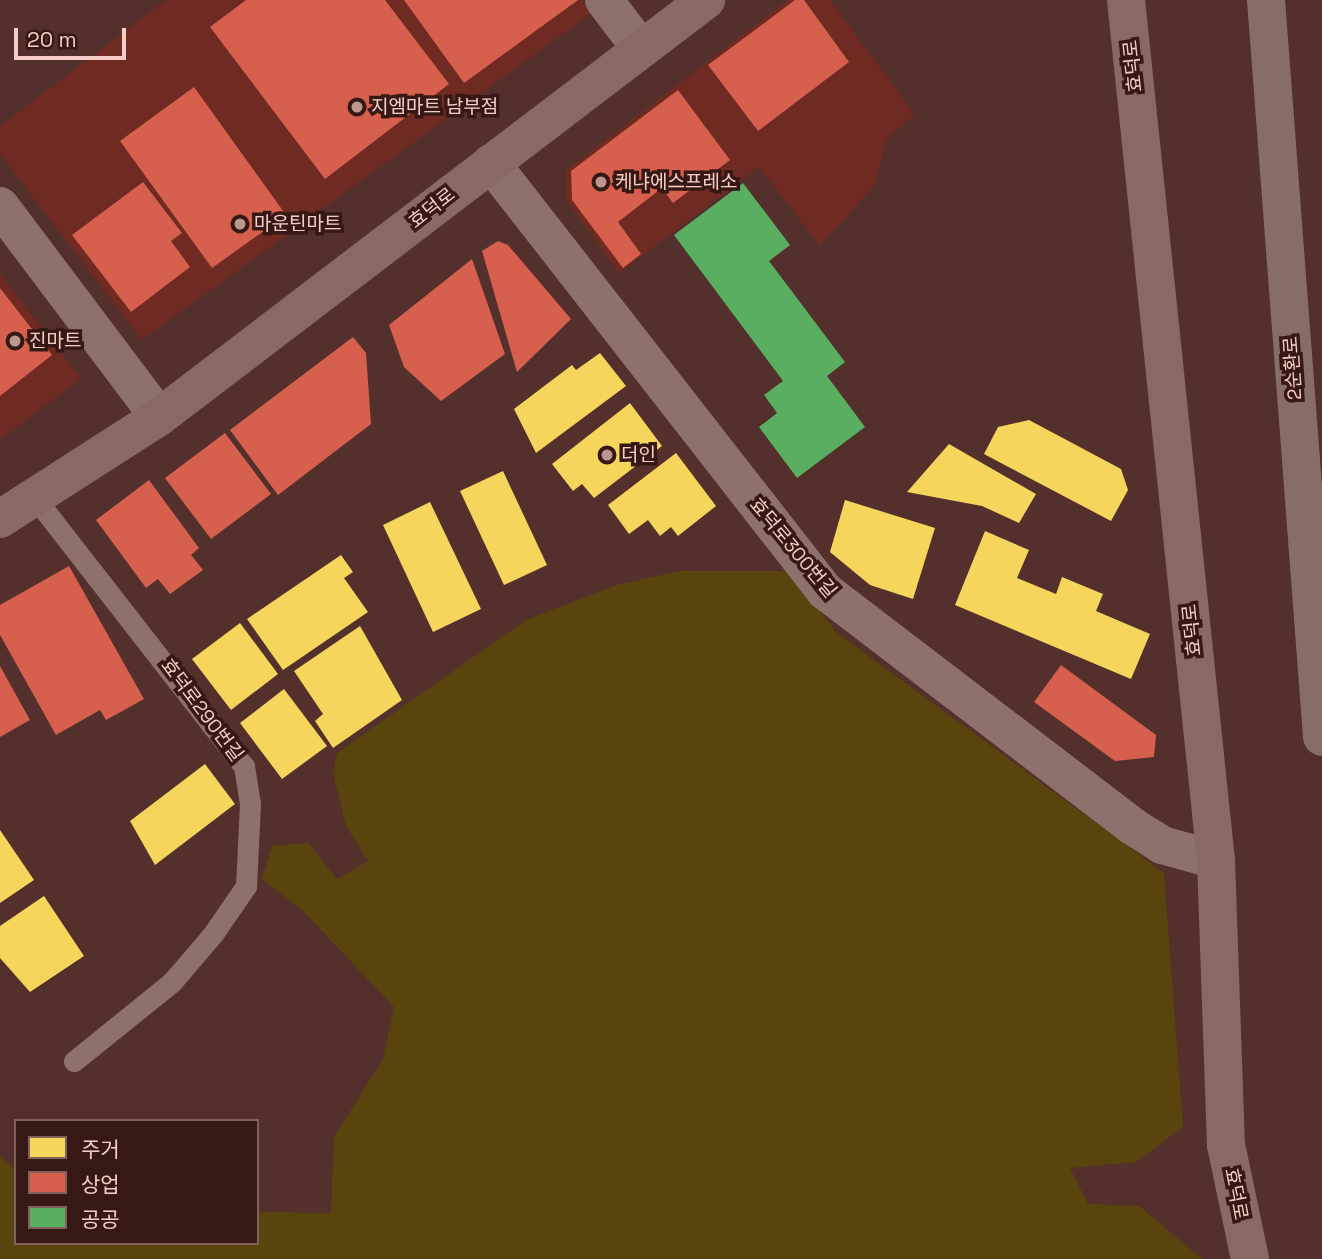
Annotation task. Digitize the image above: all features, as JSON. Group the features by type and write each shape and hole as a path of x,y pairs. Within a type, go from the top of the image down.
{"highway":[{"name":"2순환로","path":"1266,0 1322,737"}],"street":[{"path":"604,0 641,49"},
{"name":"효덕로","path":"0,519 159,417 706,0"},
{"name":"효덕로","path":"1126,0 1216,860 1226,1145 1250,1259"},
{"name":"효덕로300번길","path":"491,163 825,591 1132,826 1162,845 1216,860"},
{"path":"0,206 159,417"}],"lane":[{"name":"효덕로290번길","path":"35,498 244,766 250,804 252,852 246,886 233,905 172,982 74,1061"}],"shaded area":[{"path":"166,0 583,0 592,13 142,340 0,154 0,126"},
{"path":"788,0 830,0 915,114 887,139 874,186 820,246 759,167 619,273 565,199 566,170"},
{"path":"0,273 81,379 0,440"},
{"path":"680,571 789,571 836,632 1164,873 1183,1127 1136,1162 1070,1168 1088,1204 1139,1206 1202,1259 0,1259 0,1156 14,1168 14,1245 259,1245 259,1212 331,1213 334,1137 383,1059 394,1007 303,911 262,879 272,846 308,843 337,879 368,861 346,826 333,773 337,753 526,620 617,585"}],"building: 주거":[{"path":"600,353 626,386 536,453 514,409 572,365 576,370"},
{"name":"더인","path":"630,403 662,446 594,498 582,484 573,491 552,464"},
{"path":"1029,420 1121,469 1128,490 1111,521 984,454 998,427"},
{"path":"949,444 1036,494 1019,523 982,506 907,492"},
{"path":"676,453 716,506 678,536 671,527 660,536 648,520 629,534 608,505"},
{"path":"503,471 547,565 504,585 460,491"},
{"path":"845,500 935,528 913,599 870,585 830,552"},
{"path":"430,502 481,609 433,632 383,525"},
{"path":"985,531 1029,550 1017,578 1056,594 1062,577 1103,594 1096,611 1150,634 1131,679 955,605"},
{"path":"341,555 353,572 344,578 368,612 283,670 247,619"},
{"path":"240,623 278,674 231,710 192,659"},
{"path":"360,626 402,700 333,748 315,721 323,714 294,671"},
{"path":"284,689 327,746 282,779 240,723"},
{"path":"205,764 235,804 155,865 130,821"},
{"path":"0,830 34,880 0,903"},
{"path":"44,896 84,956 30,992 0,958 0,926"}],"building: 상업":[{"path":"246,0 385,0 449,84 325,179 210,27"},
{"path":"404,0 578,0 464,83"},
{"path":"795,0 804,0 849,62 758,131 708,65"},
{"path":"194,87 286,215 212,268 120,141"},
{"path":"678,90 730,160 673,203 662,188 618,222 641,254 623,268 572,200 571,171"},
{"path":"143,182 182,233 171,241 190,267 131,312 72,235"},
{"path":"498,241 508,245 571,319 517,372 482,251"},
{"path":"472,259 505,354 441,401 404,367 389,325"},
{"path":"0,288 52,355 0,396"},
{"path":"353,337 366,353 371,424 278,495 230,430"},
{"path":"225,433 271,494 211,539 165,478"},
{"path":"149,480 199,548 191,555 203,570 170,594 158,579 146,588 96,520"},
{"path":"69,566 144,699 106,720 100,710 56,735 0,635 0,605"},
{"path":"1061,665 1156,735 1154,757 1115,761 1034,702"},
{"path":"0,666 30,720 0,737"}],"building: 공공":[{"path":"743,183 790,245 769,261 845,362 827,376 865,427 797,478 759,427 777,413 764,395 783,381 674,235"}],"place":[{"name":"지엠마트 남부점","path":"357,107"},
{"name":"케냐에스프레소","path":"601,182"},
{"name":"마운틴마트","path":"240,224"},
{"name":"진마트","path":"15,341"},
{"name":"더인","path":"607,455"}]}
